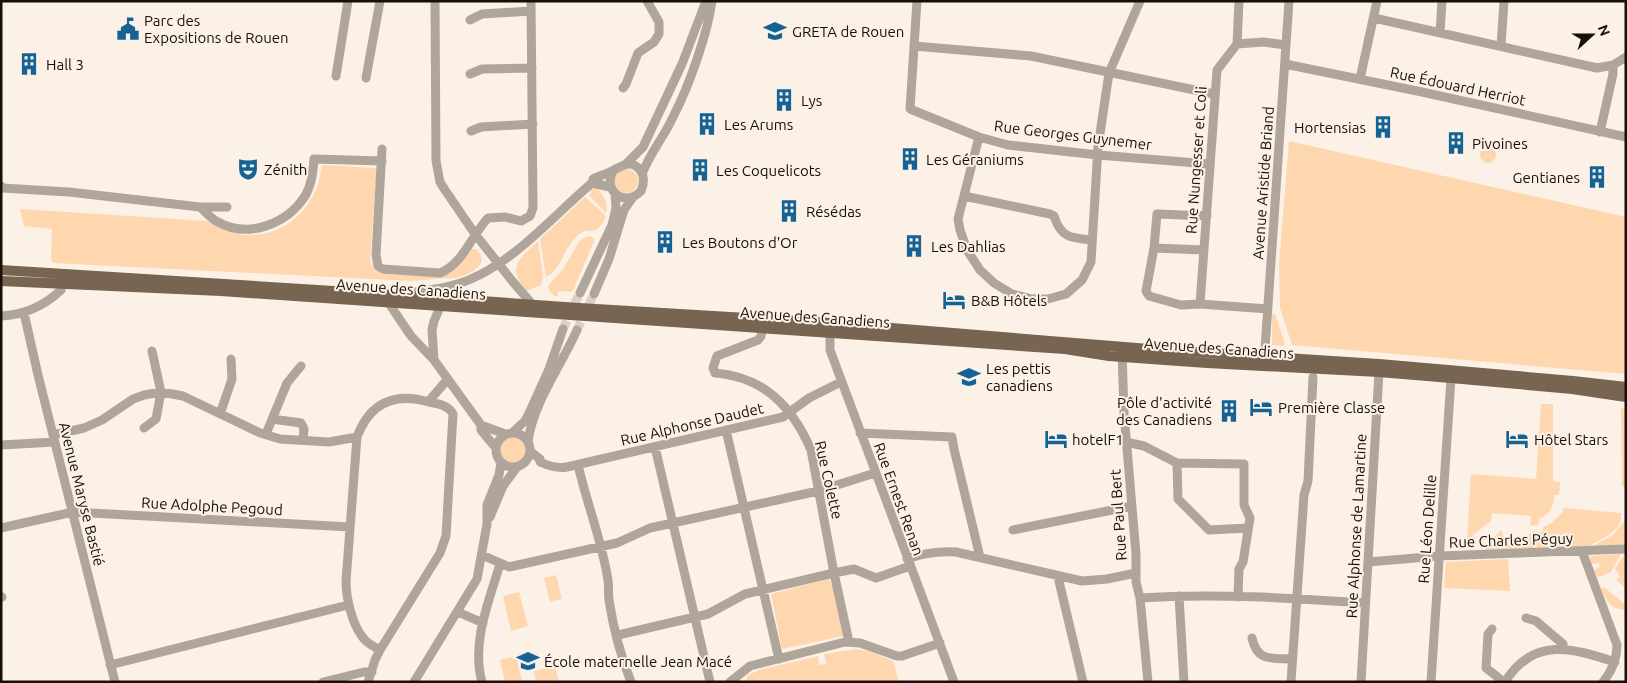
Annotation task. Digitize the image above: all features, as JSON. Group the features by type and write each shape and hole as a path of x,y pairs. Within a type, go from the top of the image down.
{"main road":[{"name":"Avenue des Canadiens","path":"1,270 61,278 222,291 762,329 830,328"},
{"name":"Avenue des Canadiens","path":"1,281 61,278 397,295 532,304 1065,349 1122,351 1264,362 1451,378 1626,397"},
{"name":"Avenue des Canadiens","path":"1264,362 1453,370 1626,388"}],"street":[{"path":"336,76 348,1"},
{"path":"366,78 380,1"},
{"path":"435,1 436,161 438,172 445,190 475,234 532,304"},
{"path":"382,149 376,255 378,266 383,269 440,273 448,270 456,263 488,218 505,217 521,221 530,216 534,208 531,1"},
{"path":"623,88 638,53 654,42 659,34 659,22 647,1"},
{"path":"626,164 643,147 682,64 706,1"},
{"path":"642,174 673,117 689,79 709,19 712,1"},
{"path":"917,1 914,46 1030,56 1214,94"},
{"path":"1239,1 1237,44 1263,42 1286,45"},
{"name":"Avenue Aristide Briand","path":"1264,362 1289,1"},
{"path":"1360,79 1377,1"},
{"path":"1440,33 1442,1"},
{"path":"1501,46 1504,1"},
{"path":"979,137 958,219 967,250 980,270 994,283 1012,294 1032,299 1048,299 1066,294 1082,280 1091,262 1098,155 1109,73 1138,2"},
{"path":"470,20 482,14 531,11"},
{"path":"1374,18 1597,68 1613,65 1626,57"},
{"name":"Rue Nungesser et Coli","path":"1200,304 1217,70 1237,44"},
{"name":"Rue Georges Guynemer","path":"914,46 910,109 979,137 1008,144 1098,155 1209,164"},
{"name":"Rue Édouard Herriot","path":"1284,64 1626,137"},
{"path":"1600,132 1614,74 1613,65"},
{"path":"470,74 482,69 532,68"},
{"path":"471,132 481,127 533,124"},
{"path":"200,207 216,222 232,228 251,230 272,224 288,214 305,196 313,177 314,159 382,161"},
{"path":"397,295 439,288 469,280 499,264 513,254 592,183 593,179 613,171 620,165 626,164 636,167 642,174 644,182 642,188 624,210 609,259 594,294"},
{"path":"580,293 612,225 616,208 610,177 613,171"},
{"path":"592,183 613,190 622,198 633,197"},
{"path":"1,186 2,188 69,192 200,207 227,207"},
{"path":"964,196 1050,214 1054,216 1062,232 1069,237 1092,240"},
{"path":"1207,216 1157,214 1154,248 1146,291 1148,296 1181,305 1200,304 1268,309"},
{"path":"1154,248 1204,250"},
{"path":"1,316 24,314 50,300 61,290 61,278"},
{"path":"388,302 411,336 434,360 481,425 481,430 496,448"},
{"path":"434,360 432,330 441,306"},
{"name":"Avenue Maryse Bastié","path":"24,314 115,682"},
{"name":"Rue Ernest Renan","path":"830,328 830,350 841,382 954,682"},
{"path":"521,465 510,467 501,463 496,454 498,440 525,421 549,369 555,348 564,329"},
{"name":"Rue Colette","path":"762,329 758,340 717,356 713,364 715,373 729,374 752,381 772,394 790,413 804,435 811,450 834,573 850,642"},
{"path":"487,524 503,486 529,457 532,426 540,405 577,330"},
{"path":"144,428 156,419 162,392 152,351"},
{"name":"Rue Paul Bert","path":"1122,351 1126,442 1136,573 1148,682"},
{"path":"220,414 232,379 231,359"},
{"path":"266,434 287,383 301,366"},
{"name":"Rue Alphonse de Lamartine","path":"1361,682 1379,372"},
{"path":"1291,682 1304,495 1308,482 1313,378"},
{"name":"Rue Léon Delille","path":"1431,682 1451,378"},
{"path":"429,402 447,380"},
{"name":"Rue Alphonse Daudet","path":"521,465 540,462 560,468 578,465 783,417 809,398 841,382"},
{"path":"1,445 54,439 102,420 133,399 162,392 183,396 280,439 329,442 357,437"},
{"path":"368,682 380,650 444,543 454,422 452,411 444,405 414,398 392,399 377,407 365,419 357,437 346,581 348,605 362,636 367,642 380,650"},
{"path":"272,419 301,423 304,429 303,440"},
{"path":"481,425 499,433 522,435 540,459 540,462"},
{"path":"726,430 779,659"},
{"path":"860,432 952,437 980,557"},
{"path":"1126,442 1144,446 1177,463 1244,464 1244,505 1250,518 1243,562 1239,569 1238,597"},
{"path":"655,447 710,682"},
{"path":"414,682 477,579 484,556 488,505 499,475 501,463"},
{"path":"1177,463 1178,499 1209,530 1248,528"},
{"path":"578,465 600,546 608,581 609,599 631,682"},
{"path":"484,556 509,567 616,543 650,528 818,491 875,473"},
{"path":"1013,530 1132,506"},
{"name":"Rue Adolphe Pegoud","path":"1,528 73,512 350,528"},
{"name":"Rue Charles Péguy","path":"1368,562 1439,556 1626,549"},
{"path":"618,635 708,614 745,594 834,573 854,569 876,578 924,554 944,551 968,554 1058,577 1082,581 1094,581 1136,573"},
{"path":"1582,551 1616,638 1617,653 1615,662 1609,675 1603,682"},
{"path":"482,682 478,655 480,635 500,564"},
{"path":"1058,577 1083,682"},
{"path":"1140,598 1179,596 1238,597 1365,603"},
{"path":"1179,596 1184,682"},
{"path":"110,665 348,605"},
{"path":"458,612 483,623"},
{"path":"1526,618 1536,620 1563,644 1563,649"},
{"path":"1492,629 1488,634 1486,668 1505,682 1512,670 1521,662 1545,650 1563,649 1615,662"},
{"path":"1252,638 1254,648 1262,656 1267,658 1292,658"},
{"path":"730,682 738,678 750,666 850,642 860,643 893,655 902,656 940,643"},
{"path":"323,682 364,672 372,672"}],"shaded area":[{"path":"1289,141 1626,217 1626,374 1292,345 1280,308 1279,265"},
{"path":"1488,147 1496,155 1488,163 1480,155"},
{"path":"322,165 377,168 370,260 374,269 384,272 440,276 472,249 476,249 481,255 482,261 479,266 466,275 459,277 411,281 53,263 51,260 52,229 24,226 20,209 207,221 221,229 235,233 264,234 291,222 302,212 315,191"},
{"path":"626,169 631,170 637,176 637,186 631,192 626,193 621,192 615,186 614,181 615,176 621,170"},
{"path":"598,187 606,201 606,213 589,195 591,193 590,189"},
{"path":"585,197 606,216 599,228 585,231 576,237 559,264 546,277 540,239"},
{"path":"589,236 594,238 594,242 574,288 571,292 558,291 558,297 554,296 548,286 563,269 580,240"},
{"path":"538,241 543,276 541,285 527,291 517,276 516,270 525,253"},
{"path":"1272,314 1275,314 1284,340 1284,346 1272,345"},
{"path":"1541,404 1553,404 1553,481 1560,482 1559,495 1554,495 1551,510 1539,519 1539,525 1530,526 1531,516 1492,513 1491,521 1467,540 1471,474 1536,479"},
{"path":"1621,407 1626,411 1626,487 1622,486"},
{"path":"513,437 522,441 526,450 522,459 513,463 504,459 500,450 504,441"},
{"path":"1563,508 1621,513 1621,520 1618,527 1609,535 1589,546 1537,549 1533,531 1535,533 1543,531 1542,528 1563,512"},
{"path":"1626,522 1626,546 1593,546 1613,535 1622,523"},
{"path":"1501,530 1504,537 1528,538 1530,532 1535,549 1485,551 1487,544"},
{"path":"1621,554 1611,572 1599,577 1596,575 1594,570 1600,567 1599,563 1592,564 1590,559 1592,556"},
{"path":"1624,555 1626,588 1616,580 1620,577 1615,568"},
{"path":"1508,559 1510,591 1444,588 1446,562"},
{"path":"556,575 562,599 550,602 544,578"},
{"path":"829,579 834,590 843,636 782,649 771,594"},
{"path":"1604,587 1626,605 1626,610 1613,607 1610,604 1601,589"},
{"path":"519,592 528,626 511,631 503,596"},
{"path":"856,649 868,651 893,661 899,682 745,682 748,675 759,670 818,656 819,665 826,664 824,654"},
{"path":"516,656 522,682 505,682 500,660"},
{"path":"555,666 559,682 536,682 534,671"}],"tunnel":[{"path":"563,329 580,293"},
{"path":"577,330 594,294"}],"place":[{"name":"Parc des Expositions de Rouen","path":"128,29"},
{"name":"GRETA de Rouen","path":"775,31"},
{"name":"Hall 3","path":"29,64"},
{"name":"Lys","path":"784,100"},
{"name":"Les Arums","path":"707,124"},
{"name":"Hortensias","path":"1383,127"},
{"name":"Pivoines","path":"1456,143"},
{"name":"Les Géraniums","path":"910,159"},
{"name":"Zénith","path":"248,169"},
{"name":"Les Coquelicots","path":"700,170"},
{"name":"Gentianes","path":"1597,177"},
{"name":"Résédas","path":"789,211"},
{"name":"Les Boutons d'Or","path":"665,242"},
{"name":"Les Dahlias","path":"914,246"},
{"name":"B&B Hôtels","path":"954,300"},
{"name":"Les pettis canadiens","path":"969,377"},
{"name":"Première Classe","path":"1261,407"},
{"name":"Pôle d'activité des Canadiens","path":"1229,411"},
{"name":"hotelF1","path":"1056,439"},
{"name":"Hôtel Stars","path":"1517,439"},
{"name":"École maternelle Jean Macé","path":"528,661"}]}
